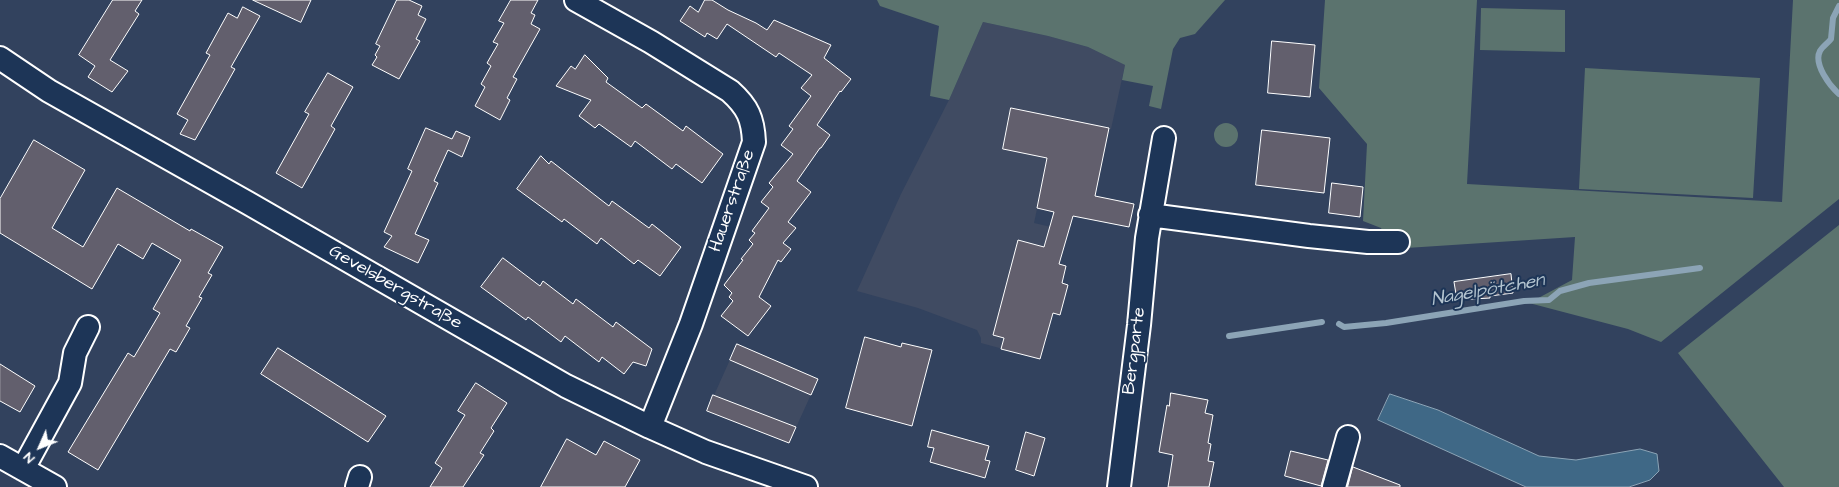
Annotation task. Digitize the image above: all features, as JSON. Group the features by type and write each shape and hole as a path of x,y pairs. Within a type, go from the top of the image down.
{"street":[{"name":"Hauerstraße","path":"576,0 651,42 730,91 742,101 753,125 754,142 691,324 650,428"},
{"name":"Gevelsbergstraße","path":"0,58 49,91 566,386 650,428 739,465 806,487"},
{"name":"Bergparte","path":"1119,487 1139,325 1150,215 1164,138"},
{"path":"1150,215 1309,236 1368,242 1398,242"},
{"path":"23,469 70,383 75,353 88,327"},
{"path":"1334,487 1348,437"},
{"path":"0,456 54,487"}],"shaded area":[{"path":"983,22 1088,47 1125,65 1095,196 1134,204 1129,227 1037,209 1034,223 1068,231 1059,264 1066,266 1062,282 1068,285 1060,315 1052,313 1040,359 981,343 977,330 918,308 857,291 901,194 949,100"},
{"path":"737,344 818,379 789,443 707,411"},
{"path":"1390,394 1438,410 1539,456 1576,460 1640,449 1657,454 1659,471 1650,480 1629,487 1526,487 1378,420"}],"green space":[{"path":"877,0 1225,0 1195,34 1180,38 1173,49 1161,109 1149,106 1153,86 1122,80 1125,65 1088,47 983,22 949,100 930,96 939,26 880,6"},
{"path":"1325,0 1477,0 1467,184 1782,202 1793,0 1839,0 1839,199 1661,342 1628,329 1529,303 1572,280 1575,237 1391,249 1381,228 1363,221 1367,144 1319,88"},
{"path":"1481,8 1565,10 1565,52 1480,50"},
{"path":"1585,68 1760,78 1753,198 1579,189"},
{"path":"1226,123 1234,127 1238,135 1234,143 1226,147 1218,143 1214,135 1218,127"},
{"path":"1839,225 1839,487 1784,487 1678,353"}],"building":[{"path":"113,0 142,0 135,11 139,14 110,60 128,71 112,92 88,77 95,66 79,55"},
{"path":"253,0 311,0 301,22"},
{"path":"397,0 409,0 422,6 418,15 426,19 416,39 420,41 399,79 372,65 377,57 375,55 380,46 376,44"},
{"path":"511,0 538,0 531,13 535,15 531,24 540,29 513,77 517,79 507,98 510,100 500,120 475,106 485,87 481,84 491,66 487,63 498,44 493,42 504,23 499,21"},
{"path":"705,0 712,0 767,30 774,20 831,45 824,58 851,79 840,91 817,125 830,135 797,181 811,192 788,222 796,228 783,243 791,249 781,262 778,260 759,297 771,306 748,336 721,316 733,301 729,297 732,293 724,285 753,244 749,240 755,233 752,231 769,208 761,202 773,187 769,183 793,154 781,145 793,129 789,126 811,96 801,88 812,75 779,53 776,57 727,24 717,39 707,33 705,37 680,21 690,6 698,12"},
{"path":"243,7 260,16 231,67 235,69 195,140 180,134 188,120 177,114 210,55 206,53 228,13 237,18"},
{"path":"1272,41 1315,45 1310,97 1268,93"},
{"path":"585,55 608,78 606,82 642,108 646,104 683,131 686,126 723,154 702,183 676,164 672,169 635,141 631,147 599,124 595,128 579,116 591,100 556,86 571,66 575,69"},
{"path":"328,73 353,87 331,126 335,129 302,188 276,173 309,114 305,112"},
{"path":"1011,108 1109,128 1095,196 1134,204 1129,227 1073,216 1059,264 1066,266 1062,283 1068,285 1060,315 1053,313 1040,359 1001,349 1004,338 993,335 1018,240 1044,247 1054,212 1037,208 1047,158 1003,149"},
{"path":"426,128 452,139 456,131 470,137 462,157 448,150 434,181 438,183 415,234 429,240 418,263 384,247 392,236 384,232 412,171 408,169"},
{"path":"1262,130 1330,138 1324,193 1256,185"},
{"path":"34,140 85,170 52,228 83,247 117,188 190,231 191,229 223,247 208,273 212,275 199,297 202,298 186,326 190,328 176,352 170,349 98,470 68,452 128,353 134,357 160,313 153,309 181,260 152,243 143,259 118,244 92,289 0,233 0,199"},
{"path":"541,156 549,164 551,161 609,206 612,201 649,228 652,224 681,247 660,276 638,260 634,264 601,238 597,244 564,219 562,222 517,189"},
{"path":"1332,183 1363,187 1360,217 1329,213"},
{"path":"503,258 540,286 543,281 573,304 576,299 613,327 616,322 652,349 646,366 633,362 624,374 602,357 599,362 565,336 561,342 528,317 526,320 481,287"},
{"path":"1511,274 1513,293 1490,296 1490,298 1457,300 1454,282"},
{"path":"865,337 901,347 902,343 932,350 912,426 846,408"},
{"path":"737,344 818,379 811,395 730,360"},
{"path":"278,348 386,416 368,442 261,374"},
{"path":"0,364 35,386 20,412 0,401"},
{"path":"476,383 507,403 491,428 494,431 480,453 484,455 463,487 430,487 442,468 435,463 465,415 458,411"},
{"path":"1171,393 1208,400 1205,413 1213,415 1208,443 1211,444 1208,461 1214,462 1209,487 1168,487 1173,455 1159,452 1167,405 1169,406"},
{"path":"713,395 796,427 789,443 707,411"},
{"path":"932,430 989,446 985,460 990,461 985,478 930,462 934,448 928,447"},
{"path":"1026,432 1045,438 1034,476 1016,470"},
{"path":"567,439 596,455 604,441 640,460 625,487 541,487"},
{"path":"1291,451 1328,460 1321,486 1285,476"},
{"path":"1353,467 1400,485 1400,487 1348,487"}],"waterway":[{"name":"Nagelpötchen","path":"1839,6 1833,18 1831,39 1818,56 1824,74 1831,86 1839,94"},
{"name":"Nagelpötchen","path":"1339,324 1344,327 1386,323 1524,301 1549,300 1560,291 1589,283 1700,268"},
{"name":"Nagelpötchen","path":"1229,336 1322,322"}]}
